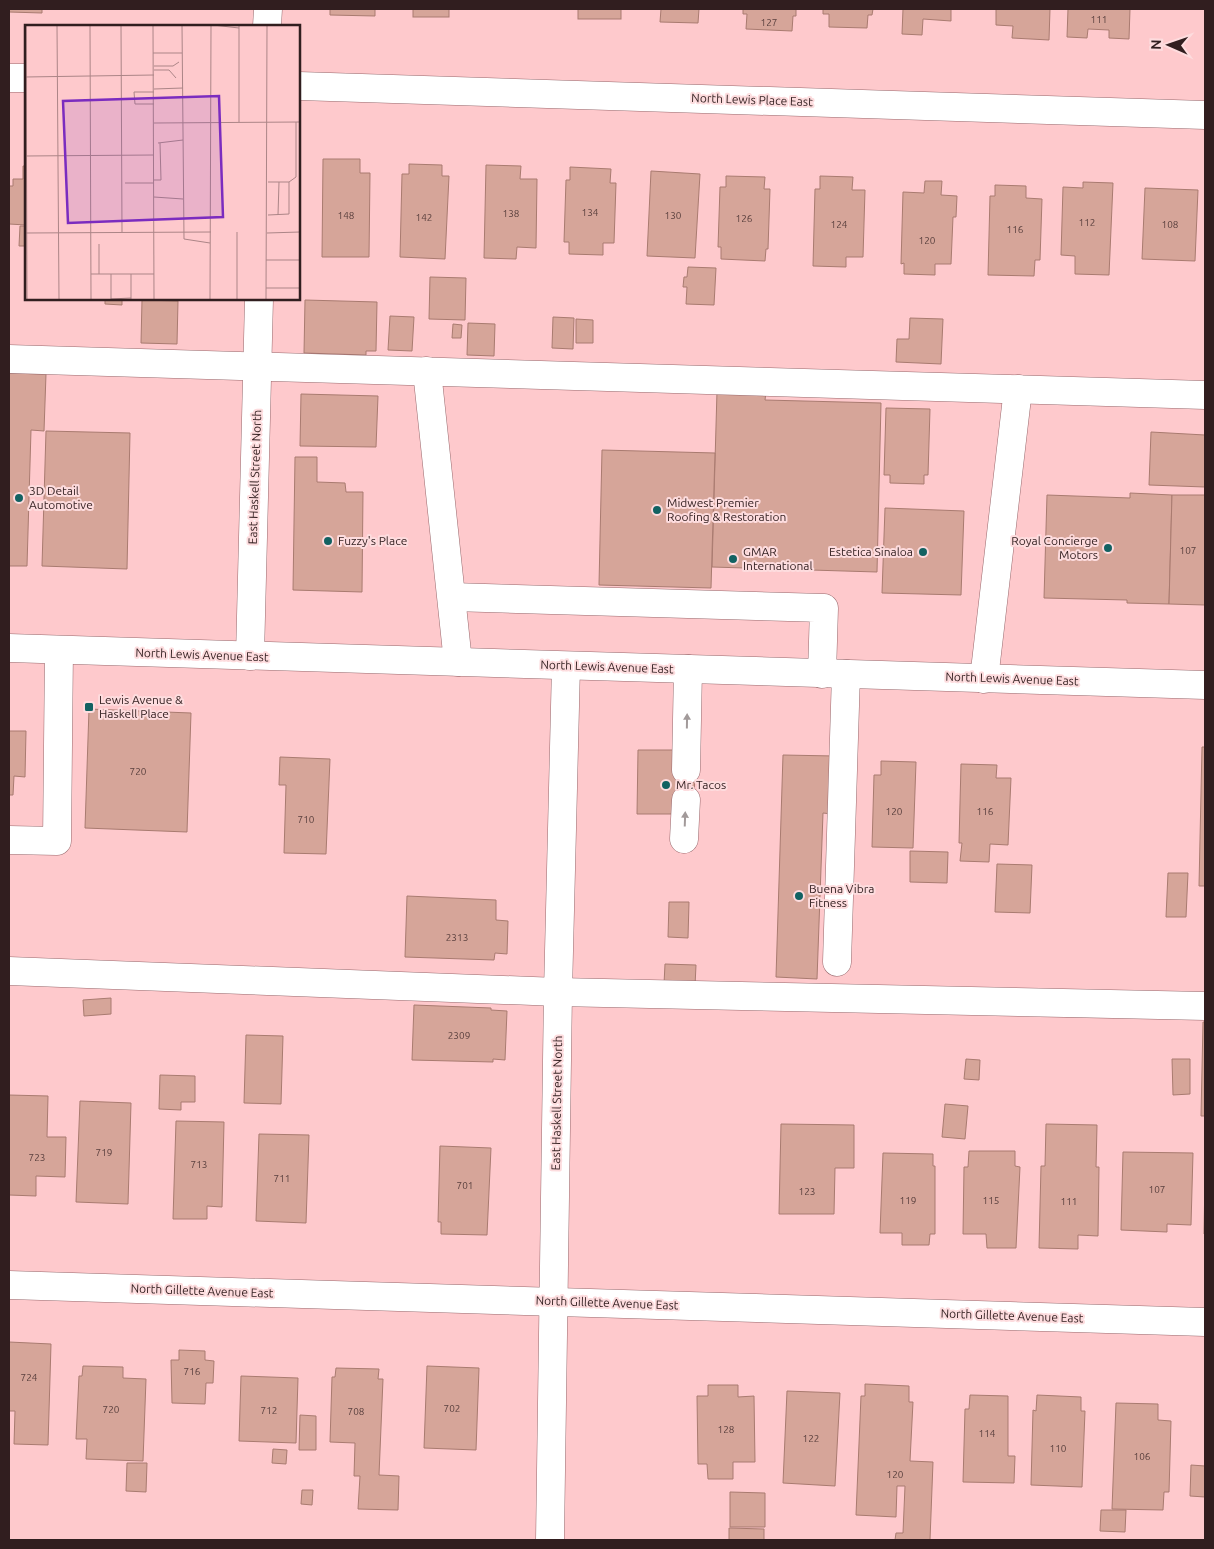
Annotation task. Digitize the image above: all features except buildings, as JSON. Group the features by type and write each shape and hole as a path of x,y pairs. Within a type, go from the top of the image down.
{"street":[{"path":"267,25 268,9"},
{"path":"9,78 25,78"},
{"name":"North Lewis Place East","path":"300,86 1205,115"},
{"name":"East Haskell Street North","path":"250,656 260,300"},
{"path":"9,359 1205,395"},
{"path":"427,371 458,662"},
{"path":"984,679 1018,389"},
{"path":"452,597 824,608 834,674 837,962"},
{"name":"North Lewis Avenue East","path":"9,648 1205,685"},
{"path":"9,840 56,841 59,650"},
{"name":"East Haskell Street North","path":"550,1540 558,992 566,666"},
{"path":"686,770 688,669"},
{"path":"684,838 686,800"},
{"path":"9,971 558,992 1205,1006"},
{"name":"North Gillette Avenue East","path":"9,1285 1205,1322"}],"place":[{"name":"3D Detail Automotive","path":"19,498"},
{"name":"Midwest Premier Roofing & Restoration","path":"657,510"},
{"name":"Fuzzy's Place","path":"328,541"},
{"name":"Royal Concierge Motors","path":"1108,548"},
{"name":"Estetica Sinaloa","path":"923,552"},
{"name":"GMAR International","path":"733,559"},
{"name":"Lewis Avenue & Haskell Place","path":"89,707"},
{"name":"Mr. Tacos","path":"666,785"},
{"name":"Buena Vibra Fitness","path":"799,896"}]}
